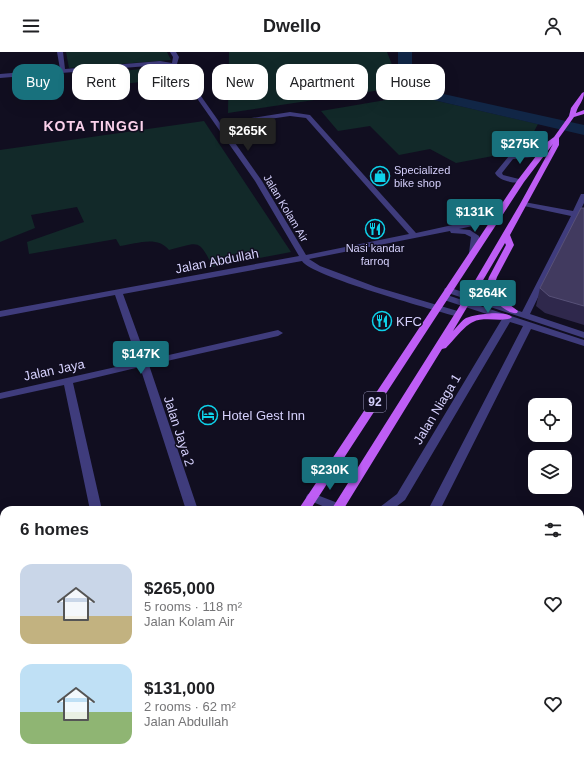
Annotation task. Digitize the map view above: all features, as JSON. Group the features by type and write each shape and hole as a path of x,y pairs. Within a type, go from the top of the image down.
{"main road":[{"name":"92","path":"306,506 521,181 540,154 548,144 556,138 572,116 574,108 584,94"},
{"path":"572,116 584,112"},
{"name":"92","path":"342,506 506,235 556,145 556,138"},
{"path":"506,235 510,245 493,276 489,289 494,297 511,314"},
{"path":"434,353 446,344 469,320 484,316 511,314"}],"street":[{"path":"60,52 62,64"},
{"path":"148,64 174,64 176,57 173,52"},
{"path":"64,71 138,65"},
{"path":"0,76 12,75"},
{"name":"Jalan Kolam Air","path":"201,100 258,181 307,263 373,289 458,314"},
{"path":"218,125 290,114 308,116 414,235"},
{"path":"521,181 500,177 498,173 511,156 540,154"},
{"path":"436,506 527,320 584,196"},
{"path":"524,204 584,216"},
{"name":"Jalan Abdullah","path":"0,314 303,258 483,221 501,211"},
{"name":"Jalan Abdullah","path":"439,230 464,231 473,234 476,240 473,253"},
{"name":"Jalan Jaya 2","path":"118,293 144,364 191,506"},
{"path":"446,293 511,314 584,343"},
{"name":"Jalan Niaga 1","path":"389,506 401,496 511,314"},
{"path":"527,320 584,335"},
{"name":"Jalan Jaya","path":"0,396 278,333"},
{"path":"68,381 95,506"},
{"path":"312,497 333,506"}],"green space":[{"path":"66,52 167,52 171,60 120,64 72,64 72,68 69,68"},
{"path":"229,52 387,52 392,64 376,64 376,91 368,92 368,64 276,64 276,100 314,100 228,113 228,100 268,100 268,64 229,64"},
{"path":"138,69 138,82 130,83 130,70"},
{"path":"386,100 436,100 538,124 524,150 456,163 430,149 399,155 370,126 338,131 321,111"},
{"path":"204,121 291,252 213,267 204,251 197,245 192,244 169,250 164,245 152,242 139,242 120,246 116,239 29,254 27,242 84,222 77,207 31,215 35,228 0,242 0,150"}],"building":[{"path":"581,208 584,208 584,306 549,296 540,288"}],"waterway":[{"path":"405,52 405,65 416,88 434,96 584,130"}],"place":[{"name":"Specialized bike shop","path":"380,176"},
{"name":"Nasi kandar farroq","path":"375,229"},
{"name":"KFC","path":"382,321"},
{"name":"Hotel Gest Inn","path":"208,415"}],"district":[{"name":"KOTA TINGGI","path":"94,126"}]}
